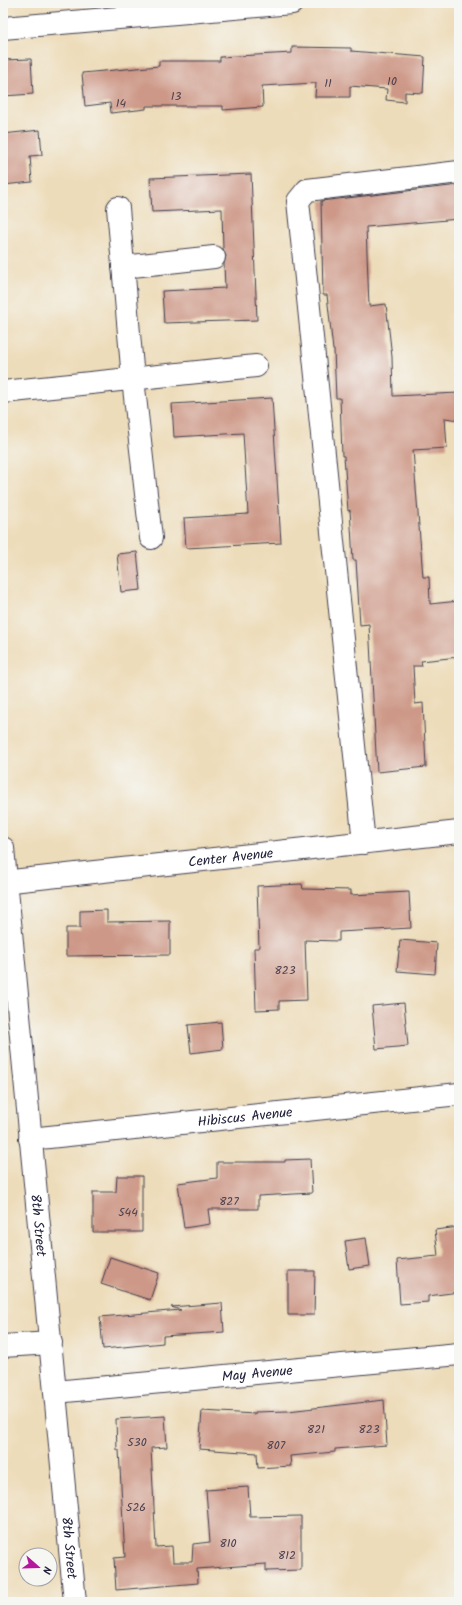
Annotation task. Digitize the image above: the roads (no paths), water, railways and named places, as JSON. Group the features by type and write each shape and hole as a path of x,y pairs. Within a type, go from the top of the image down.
{"street":[{"path":"3,28 292,3"},
{"path":"364,843 298,201 307,190 459,172"},
{"path":"118,208 133,379 151,538"},
{"path":"123,267 214,257"},
{"path":"3,392 256,366"},
{"name":"Center Avenue","path":"5,882 459,832"},
{"name":"8th Street","path":"3,848 5,882 75,1602"},
{"name":"Hibiscus Avenue","path":"30,1139 459,1094"},
{"path":"3,1346 51,1343"},
{"name":"May Avenue","path":"55,1392 459,1354"}]}
